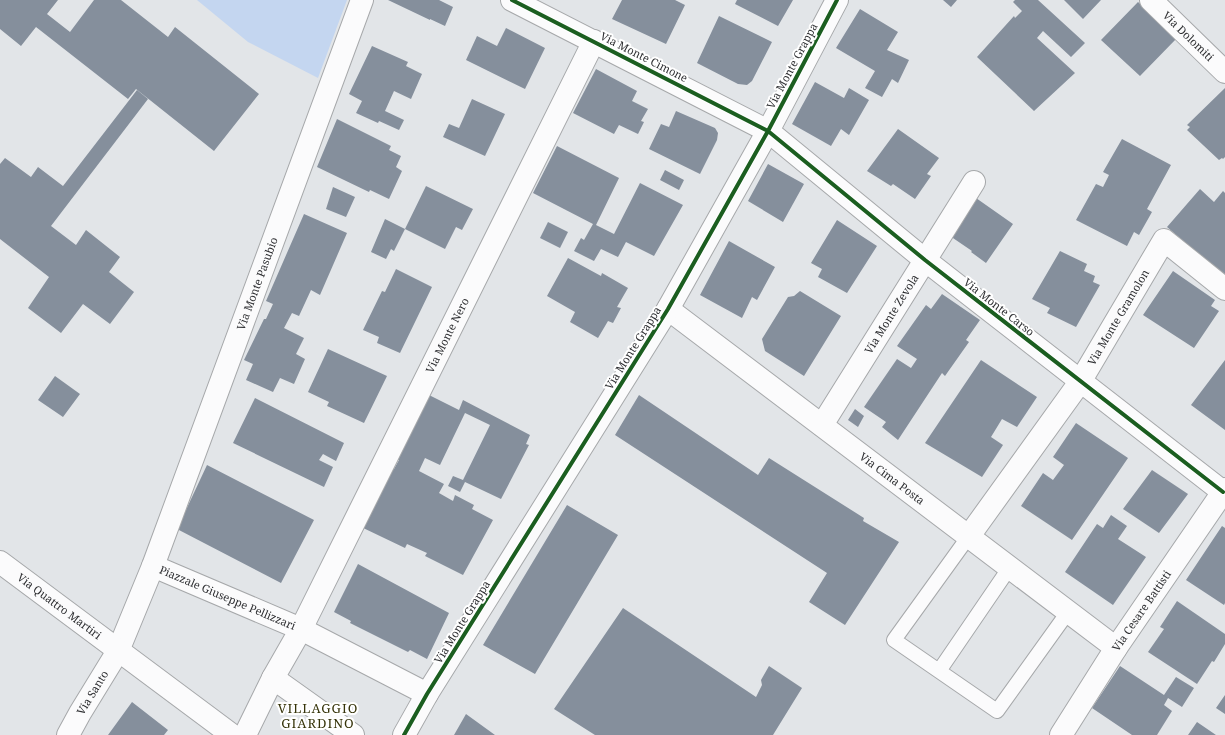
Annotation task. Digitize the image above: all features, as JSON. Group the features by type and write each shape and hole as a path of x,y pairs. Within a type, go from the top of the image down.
{"street":[{"name":"Via Monte Pasubio","path":"118,650 154,566 362,0"},
{"name":"Via Monte Cimone","path":"512,0 768,131"},
{"name":"Via Monte Grappa","path":"404,735 427,694 668,310 768,131 837,0"},
{"name":"Via Dolomiti","path":"1151,0 1225,72"},
{"name":"Via Monte Nero","path":"301,629 594,42"},
{"name":"Via Monte Carso","path":"768,131 925,260 1080,382 1224,491"},
{"name":"Via Monte Zevola","path":"822,425 974,182"},
{"name":"Via Monte Gramolon","path":"968,536 1080,382 1164,240 1225,290"},
{"name":"Via Cima Posta","path":"668,310 1116,648"},
{"name":"Via Cesare Battisti","path":"1061,735 1116,648 1224,491"},
{"name":"Via Quattro Martiri","path":"0,562 232,735"},
{"name":"Piazzale Giuseppe Pellizzari","path":"154,566 301,629 427,694"},
{"name":"Piazzale Giuseppe Pellizzari","path":"245,735 273,678 301,629"},
{"name":"Via Santo","path":"68,735 118,650"},
{"path":"273,678 353,735"}],"lane":[{"path":"968,536 894,640 997,712 1068,612"},
{"path":"939,671 1010,567"}],"shaded area":[{"path":"197,0 347,0 318,78 248,42"}],"building":[{"path":"0,0 58,0 47,14 70,32 94,0 121,0 168,37 175,27 259,94 214,151 136,89 128,99 36,27 21,46 0,29"},
{"path":"388,0 439,0 453,7 445,26"},
{"path":"622,0 675,0 685,5 666,44 612,19"},
{"path":"737,0 793,0 778,26 735,4"},
{"path":"943,0 957,0 951,7"},
{"path":"1015,0 1038,0 1085,43 1071,57 1043,31 1037,38 1075,73 1034,111 977,57 1014,16 1015,18 1022,11 1013,2"},
{"path":"1064,0 1101,0 1083,19"},
{"path":"1138,2 1177,38 1140,76 1101,40"},
{"path":"860,9 898,32 887,50 909,60 898,83 892,79 882,97 865,88 875,71 836,48"},
{"path":"719,16 772,42 752,81 747,85 738,84 697,63"},
{"path":"506,28 545,48 525,89 466,60 477,36 497,46"},
{"path":"372,46 408,62 406,66 422,74 411,99 394,91 385,111 404,120 399,130 379,121 378,123 356,113 362,101 349,94"},
{"path":"596,69 637,91 632,101 648,109 641,121 644,122 638,134 619,125 614,134 573,113"},
{"path":"815,82 844,98 849,88 869,100 849,135 841,129 831,146 792,124"},
{"path":"1225,88 1225,157 1219,160 1187,130 1190,127 1187,125"},
{"path":"137,90 148,99 51,226 76,245 86,230 120,257 109,272 134,292 110,324 83,304 61,333 28,308 49,277 0,239 0,164 5,158 31,177 38,167 63,186"},
{"path":"472,99 505,114 485,156 443,137 449,124 459,128"},
{"path":"676,111 715,128 718,133 717,140 700,174 649,149 661,124 669,127"},
{"path":"337,119 391,146 389,150 401,156 396,167 402,171 389,199 370,190 369,192 317,167"},
{"path":"898,129 939,158 927,174 931,176 915,199 893,184 891,186 867,171"},
{"path":"1122,139 1171,165 1147,209 1152,212 1139,235 1134,232 1127,246 1076,220 1096,184 1103,187 1109,175 1103,172"},
{"path":"557,146 619,178 596,225 614,234 640,183 683,205 654,256 626,242 618,257 601,249 594,261 574,251 581,238 584,240 593,224 533,193"},
{"path":"768,164 804,184 783,222 748,201"},
{"path":"665,170 684,180 679,190 660,180"},
{"path":"426,186 473,209 462,230 456,227 445,249 405,229"},
{"path":"333,187 355,197 346,217 326,209"},
{"path":"1200,189 1214,202 1223,191 1225,193 1225,277 1167,227"},
{"path":"976,198 1013,224 986,263 971,252 972,251 950,236"},
{"path":"304,214 347,233 320,295 311,290 299,316 292,313 284,328 304,338 296,354 305,359 294,384 280,378 273,392 246,380 253,364 244,360 273,304 266,301"},
{"path":"385,219 405,229 394,251 391,249 386,259 371,252"},
{"path":"837,220 877,246 847,293 818,277 822,269 811,263"},
{"path":"548,222 568,232 560,248 540,238"},
{"path":"729,241 775,267 757,300 752,297 742,318 700,295"},
{"path":"1060,251 1087,264 1084,271 1095,276 1093,282 1100,285 1076,327 1047,313 1050,308 1032,299"},
{"path":"568,258 601,276 602,273 628,288 617,307 621,308 613,323 608,321 598,338 570,322 575,312 547,296"},
{"path":"396,269 432,287 400,353 377,343 379,337 363,330 382,291 385,292"},
{"path":"1173,271 1215,300 1211,306 1219,311 1194,348 1143,315"},
{"path":"800,291 841,316 804,376 765,351 762,339 788,297 794,296"},
{"path":"942,294 980,320 966,340 969,342 945,376 942,373 898,440 882,427 886,422 864,407 897,359 911,368 917,359 897,346 926,305 931,309"},
{"path":"328,349 387,376 364,423 327,406 329,402 308,392"},
{"path":"981,360 1037,397 1017,427 1002,419 991,437 1003,445 982,477 925,443"},
{"path":"1225,360 1225,430 1191,405"},
{"path":"55,376 80,394 63,417 38,400"},
{"path":"429,395 459,410 463,400 530,435 526,444 529,445 501,499 465,482 460,492 448,486 453,476 463,480 490,425 465,413 440,465 425,458 419,471 444,484 439,493 453,501 455,495 474,505 472,509 493,520 463,575 425,556 427,553 407,544 405,548 359,526 389,467 394,469 399,460 394,458"},
{"path":"639,395 758,475 769,458 864,518 863,521 899,542 845,625 809,602 827,573 615,435"},
{"path":"255,398 344,443 336,461 323,454 319,460 333,467 324,487 233,443"},
{"path":"855,409 864,416 858,427 848,420"},
{"path":"1076,423 1128,458 1072,540 1021,506 1043,473 1053,480 1064,465 1053,457"},
{"path":"207,465 314,520 281,583 177,529"},
{"path":"1152,470 1188,494 1159,533 1123,509"},
{"path":"567,505 618,535 535,674 483,645"},
{"path":"1111,515 1127,526 1118,539 1146,557 1113,605 1065,572 1097,524 1103,528"},
{"path":"1222,526 1225,528 1224,605 1186,580"},
{"path":"358,564 449,613 427,659 410,650 408,652 350,623 351,621 334,612"},
{"path":"1177,601 1225,634 1225,644 1214,662 1212,661 1197,684 1148,652 1164,629 1160,627"},
{"path":"623,608 756,697 762,685 761,680 769,666 802,688 773,735 595,735 554,709"},
{"path":"1120,666 1164,695 1176,677 1194,688 1182,707 1168,698 1164,705 1172,711 1157,735 1132,735 1092,708"},
{"path":"1225,695 1225,714 1216,708"},
{"path":"132,702 168,730 164,735 108,735"},
{"path":"466,714 495,735 454,735"},
{"path":"1197,722 1216,735 1188,735"}],"cycle path":[{"path":"512,0 768,131 925,260 1223,492"},
{"path":"404,735 427,694 668,309 768,131 837,0"}],"district":[{"name":"VILLAGGIO GIARDINO","path":"318,716"}]}
